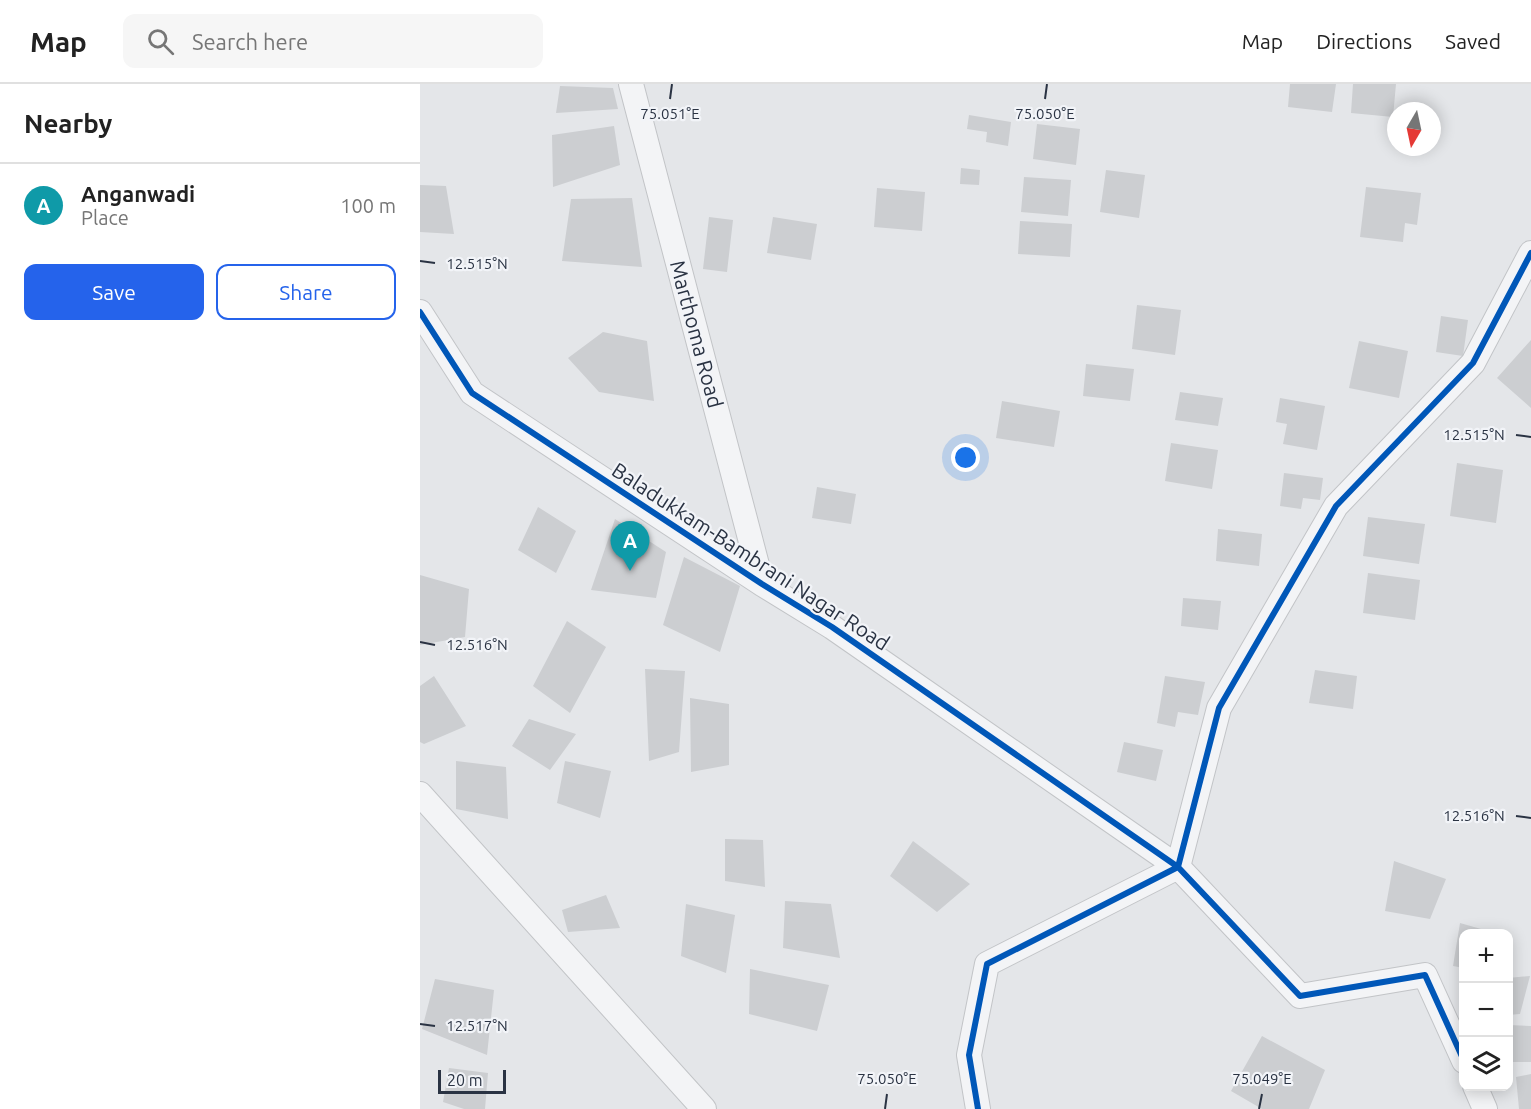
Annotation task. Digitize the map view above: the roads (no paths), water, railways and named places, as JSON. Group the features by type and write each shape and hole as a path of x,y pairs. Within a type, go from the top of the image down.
{"street":[{"name":"Marthoma Road","path":"631,84 762,584"},
{"path":"978,1109 969,1054 987,964 1178,867 1219,708 1336,506 1473,363 1531,253"},
{"name":"Baladukkam-Bambrani Nagar Road","path":"420,312 472,393 762,584 832,627 1178,867 1300,996 1425,975 1459,1050"},
{"path":"420,794 704,1109"},
{"path":"1477,1091 1485,1109"}],"place":[{"name":"Anganwadi","path":"630,571"}]}
